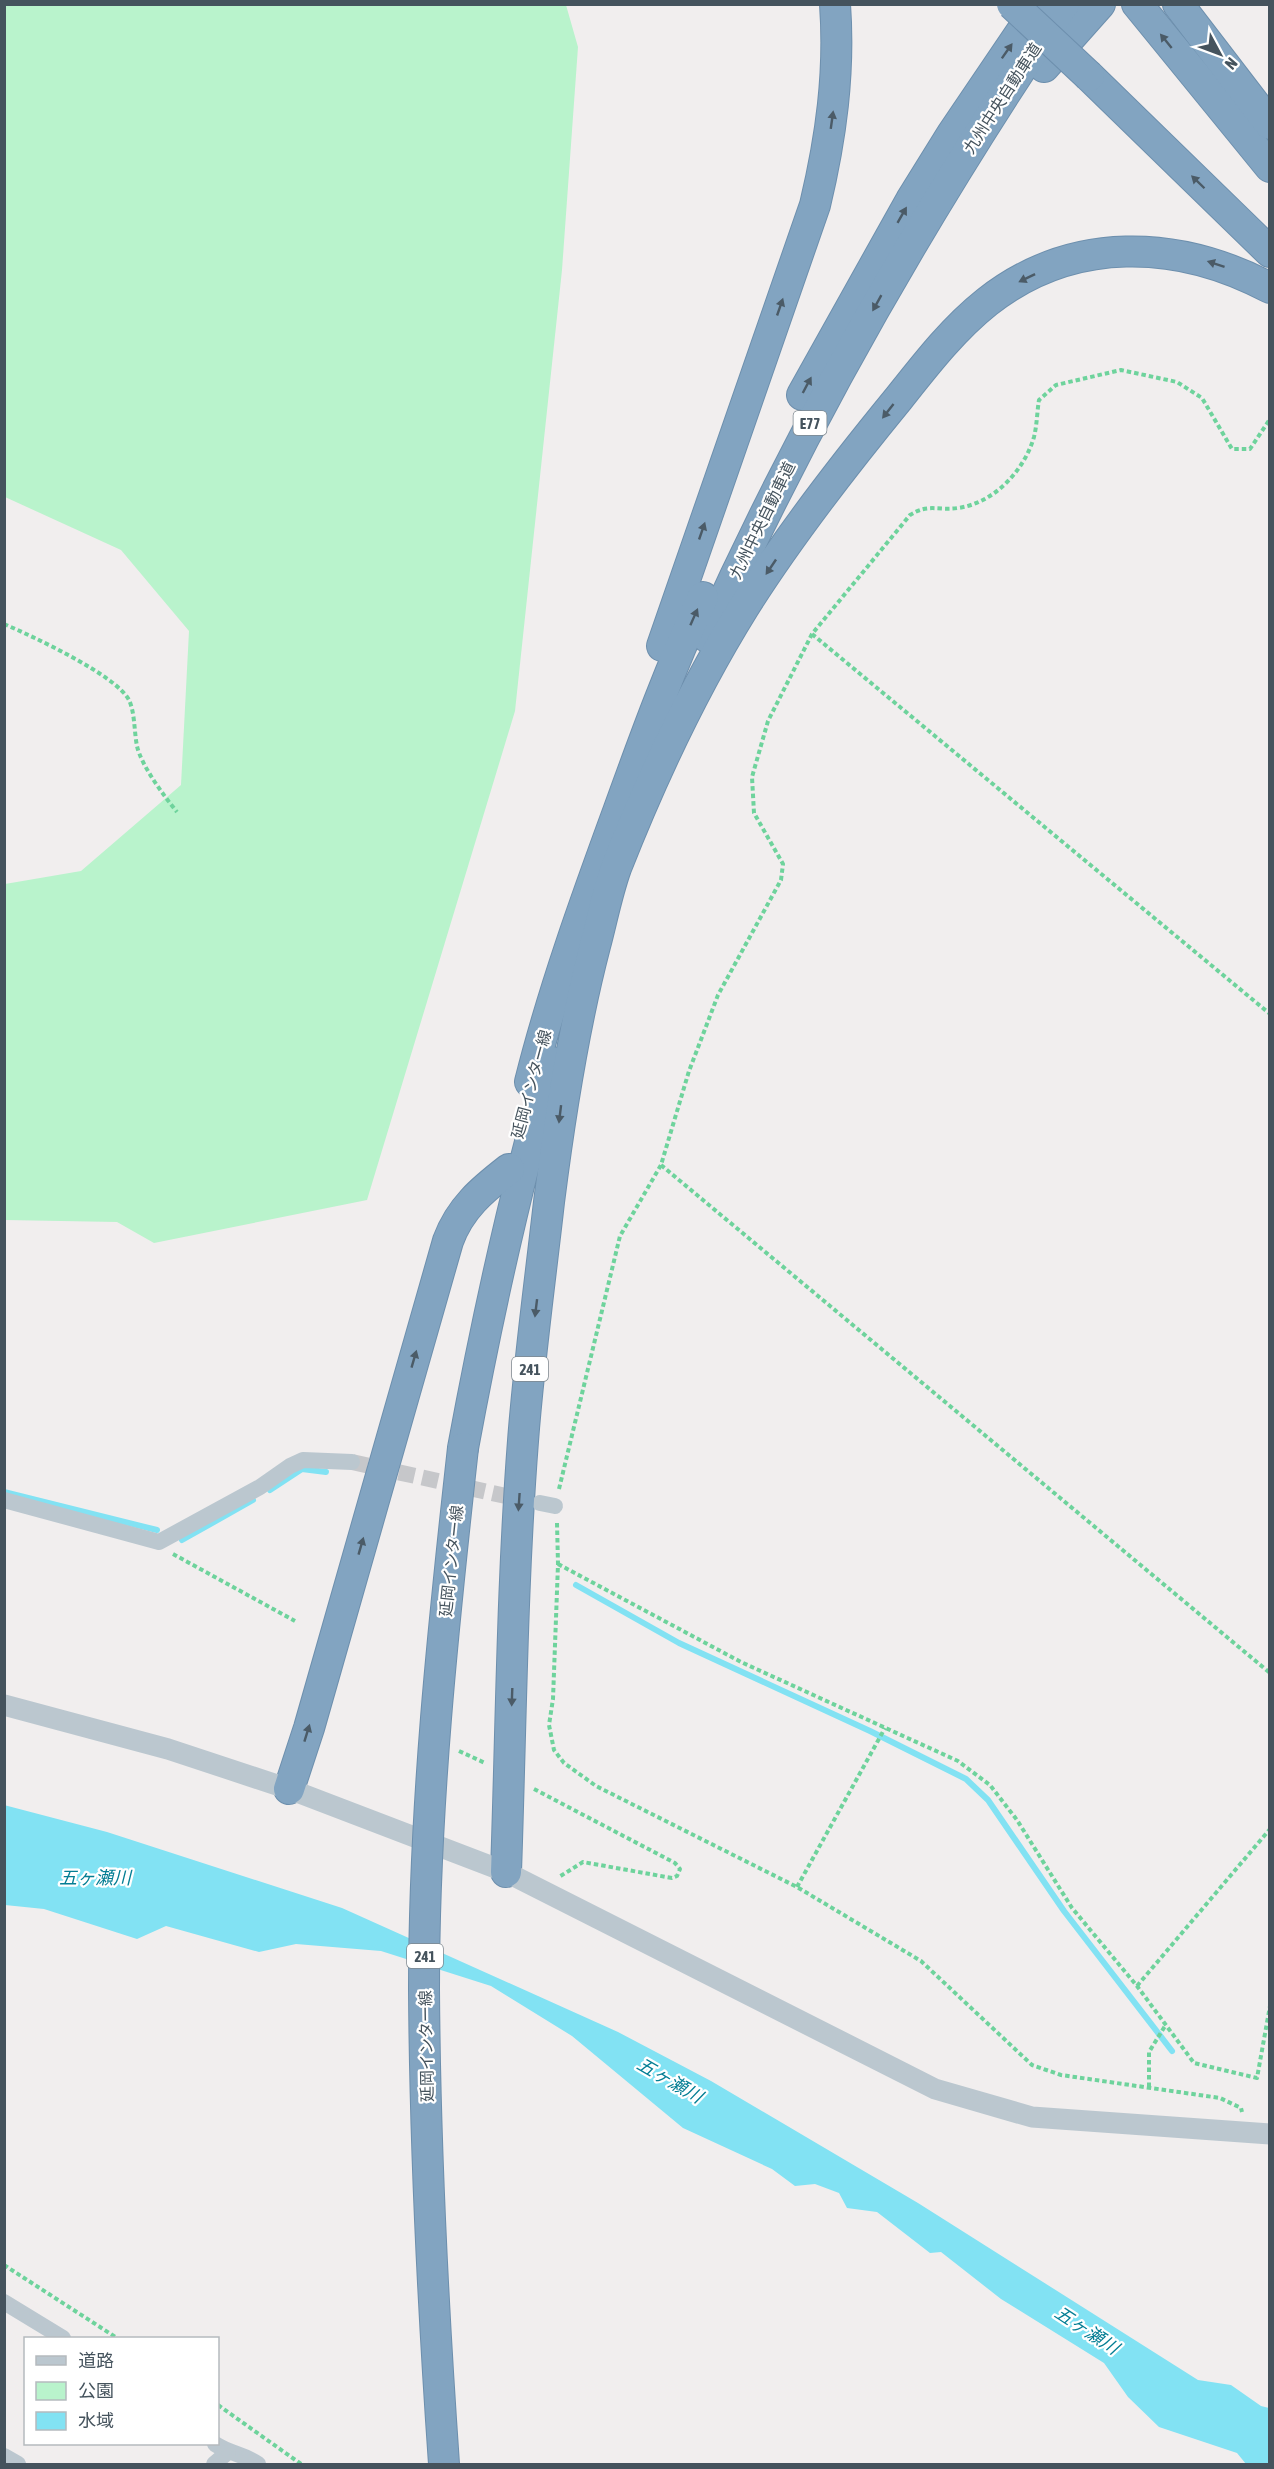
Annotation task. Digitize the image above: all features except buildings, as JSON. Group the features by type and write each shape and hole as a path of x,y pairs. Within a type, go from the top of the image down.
{"highway":[{"path":"606,870 654,669 815,205 833,116 836,74 835,4"},
{"path":"892,275 958,176 996,126 1100,4"},
{"path":"1137,4 1269,167"},
{"path":"1163,4 1269,139"},
{"path":"1178,4 1269,124"},
{"path":"1039,5 1089,76 1269,252"},
{"name":"九州中央自動車道","path":"606,870 683,640 781,435 911,200 952,134 1039,5"},
{"name":"九州中央自動車道","path":"606,870 735,575 809,425 892,275 970,147 1039,5"},
{"path":"606,870 713,659 744,606 817,501 888,410 958,328 987,302 1013,285 1068,260 1097,253 1158,252 1186,255 1243,273 1269,288"},
{"name":"延岡インター線","path":"444,2464 428,2175 424,1988 430,1802 445,1616 463,1448 488,1271 509,1169 532,1075 561,974 606,870"},
{"name":"延岡インター線","path":"463,1448 483,1341 521,1172 606,870"},
{"name":"241","path":"506,1872 517,1541 523,1438 533,1335 563,1096 606,870"},
{"path":"289,1789 454,1223 465,1207 509,1169"}],"street":[{"path":"4,1500 159,1542 260,1487 290,1466 303,1460 352,1462"},
{"path":"4,1706 168,1749 289,1789 506,1872 935,2089 1032,2117 1269,2134"},
{"path":"4,2302 61,2337"},
{"path":"214,2464 222,2448 247,2456 258,2464"},
{"path":"4,2456 18,2464"}],"path":[{"path":"1245,2132 1241,2108 1220,2098 1060,2075 1032,2065 921,1961 797,1887 596,1786 564,1763 554,1750 549,1725 558,1564 548,1505 620,1236 661,1165 689,1071 718,994 781,880 783,864 754,813 752,777 768,721 812,634 910,515 921,508 951,509 973,506 1006,484 1023,463 1034,436 1039,400 1056,384 1121,370 1177,382 1202,398 1232,449 1250,449 1269,419"},
{"path":"4,624 99,673 117,686 129,700 137,748 160,791 177,812"},
{"path":"812,634 1269,1014"},
{"path":"661,1165 1269,1673"},
{"path":"159,1542 172,1554 295,1621"},
{"path":"558,1564 741,1662 958,1761 990,1785 1017,1820 1072,1908 1137,1986 1194,2063 1257,2078 1269,2006"},
{"path":"797,1887 885,1728"},
{"path":"454,1754 460,1750 491,1766"},
{"path":"532,1788 675,1863 680,1869 677,1876 672,1878 583,1862 540,1889"},
{"path":"1137,1986 1269,1829"},
{"path":"1149,2087 1149,2052 1166,2026"},
{"path":"4,2265 115,2337"},
{"path":"219,2406 301,2464"}],"green space":[{"path":"5,4 566,5 578,47 562,270 515,711 367,1200 154,1243 117,1222 5,1220 5,884 81,871 181,785 189,631 121,550 5,497"}],"water":[{"name":"五ヶ瀬川","path":"4,1805 107,1832 342,1908 618,2032 711,2081 918,2203 1198,2380 1231,2385 1261,2406 1269,2408 1269,2464 1246,2464 1237,2453 1159,2427 1128,2397 1104,2363 1001,2299 941,2252 930,2253 877,2212 847,2208 839,2193 815,2184 795,2186 772,2169 683,2128 572,2036 491,1986 381,1951 296,1944 259,1952 166,1926 137,1939 44,1909 5,1905"}],"waterway":[{"path":"270,1490 302,1469 326,1472"},
{"path":"4,1492 157,1530"},
{"path":"182,1540 253,1500"},
{"path":"576,1585 679,1643 870,1731 966,1779 988,1800 1064,1911 1172,2051"}],"tunnel":[{"path":"352,1462 524,1500"}]}
